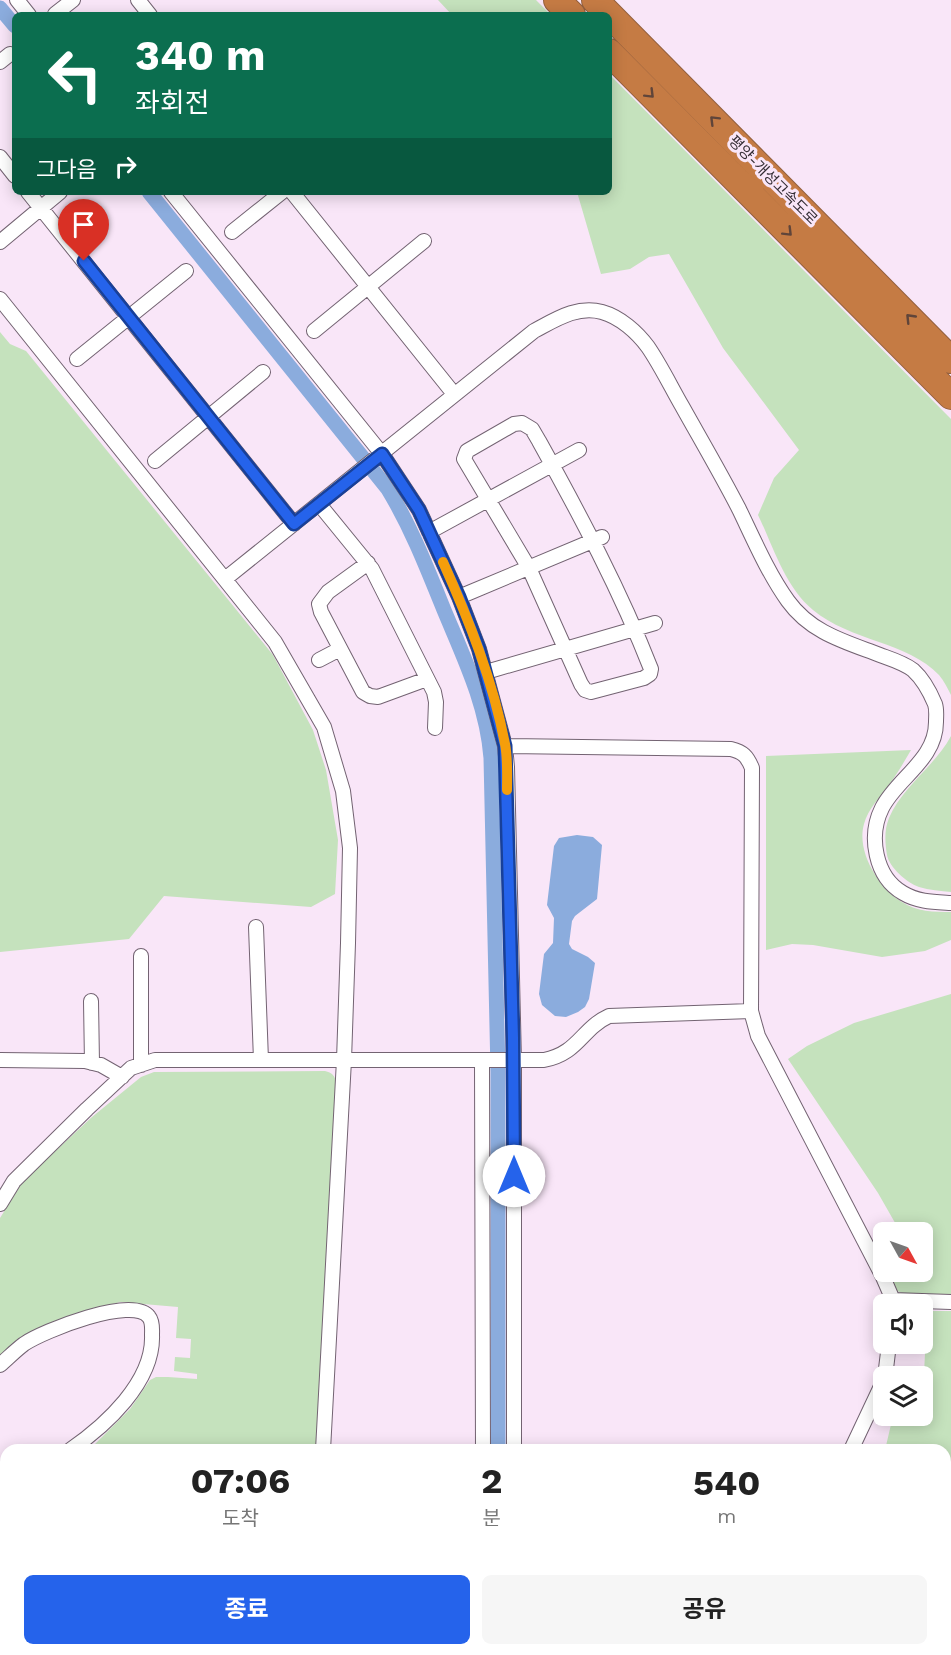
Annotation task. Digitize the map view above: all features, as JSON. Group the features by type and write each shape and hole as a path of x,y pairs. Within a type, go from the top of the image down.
{"highway":[{"path":"557,0 569,12"},
{"name":"평양-개성고속도로","path":"595,0 607,12"},
{"name":"평양-개성고속도로","path":"612,17 951,360"},
{"name":"평양-개성고속도로","path":"612,55 951,396"}],"street":[{"path":"17,0 27,12"},
{"path":"58,12 73,0"},
{"path":"138,0 148,12"},
{"path":"0,157 12,172"},
{"path":"30,195 294,524"},
{"path":"0,242 56,195"},
{"path":"173,195 419,510 459,597 486,672 505,746 498,1061 483,1444"},
{"path":"232,232 278,195"},
{"path":"294,195 454,394"},
{"path":"314,331 424,241"},
{"path":"77,359 186,271"},
{"path":"0,299 275,642 324,728 343,791 350,848 344,1060 323,1444"},
{"path":"225,579 534,331 573,312 586,310 601,312 627,326 648,346 729,488 778,587 790,604 814,627 835,638 895,660 913,670 925,684 936,707 936,730 931,746 919,764 882,807 876,824 874,843 885,874 902,893 923,901 951,903"},
{"path":"155,460 262,372"},
{"path":"522,423 532,429 552,465 598,539 651,669 645,678 591,692 585,690 580,684 529,568 464,459 464,455 514,424 522,423"},
{"path":"429,532 579,450"},
{"path":"319,504 368,563 427,679 436,702 435,728"},
{"path":"459,597 598,539"},
{"path":"368,563 328,592 319,604 321,612 360,688 370,696 378,697 427,679"},
{"path":"486,672 655,623"},
{"path":"319,660 340,649"},
{"path":"505,746 731,749 747,756 752,768 751,1011 758,1036 883,1277 890,1294"},
{"path":"256,927 261,1060"},
{"path":"141,956 141,1065"},
{"path":"91,1001 92,1063"},
{"path":"0,1204 14,1181 131,1068 155,1060 498,1061 558,1057 578,1042 599,1021 609,1017 630,1014 751,1011"},
{"path":"0,1060 85,1061 101,1065 122,1077"},
{"path":"498,1061 514,1444"},
{"path":"933,1302 951,1302"},
{"path":"0,1365 24,1344 53,1329 95,1316 130,1309 149,1316 152,1323 151,1356 141,1377 120,1407 90,1437 79,1444"},
{"path":"854,1444 873,1402"}],"green space":[{"path":"438,0 536,0 548,12 449,12"},
{"path":"612,77 951,419 951,695 939,675 926,664 895,648 844,629 813,610 803,601 787,578 758,515 774,478 799,450 723,348 669,254 649,257 630,269 601,274 578,195 612,195"},
{"path":"0,332 10,344 26,351 273,655 313,730 326,770 338,840 335,894 311,907 164,896 129,939 0,952"},
{"path":"951,736 951,892 919,887 904,878 888,860 885,836 889,818 902,796"},
{"path":"911,750 895,777 868,813 862,835 863,846 871,868 893,896 920,910 951,912 951,940 925,951 882,957 813,945 792,944 766,950 766,756"},
{"path":"951,994 951,1295 905,1294 897,1291 893,1282 933,1282 933,1222 895,1222 878,1193 788,1059 807,1046 854,1023"},
{"path":"325,1071 335,1078 316,1444 95,1444 130,1409 150,1380 156,1377 197,1379 197,1374 174,1371 175,1357 190,1358 191,1339 176,1338 178,1307 120,1302 56,1321 22,1340 0,1359 0,1218 23,1181 92,1117 141,1077 154,1072"},
{"path":"933,1311 951,1311 951,1444 886,1444 891,1426 933,1426 933,1366 924,1366 925,1354 933,1354"}],"water":[{"path":"577,835 593,837 602,845 597,899 575,916 572,921 569,944 572,949 595,963 589,999 585,1007 566,1017 555,1016 542,1005 539,994 544,954 553,943 554,918 547,905 554,846 559,838"}],"waterway":[{"path":"0,8 12,22"},
{"path":"151,195 388,489 425,563 467,664 485,719 491,758 498,1072 498,1444"}],"slow traffic":[{"path":"443,562 459,597 486,672 505,746 507,790"}],"route":[{"path":"84,261 294,524 382,454 419,510 459,597 479,649 505,746 513,1038 514,1176"}]}
